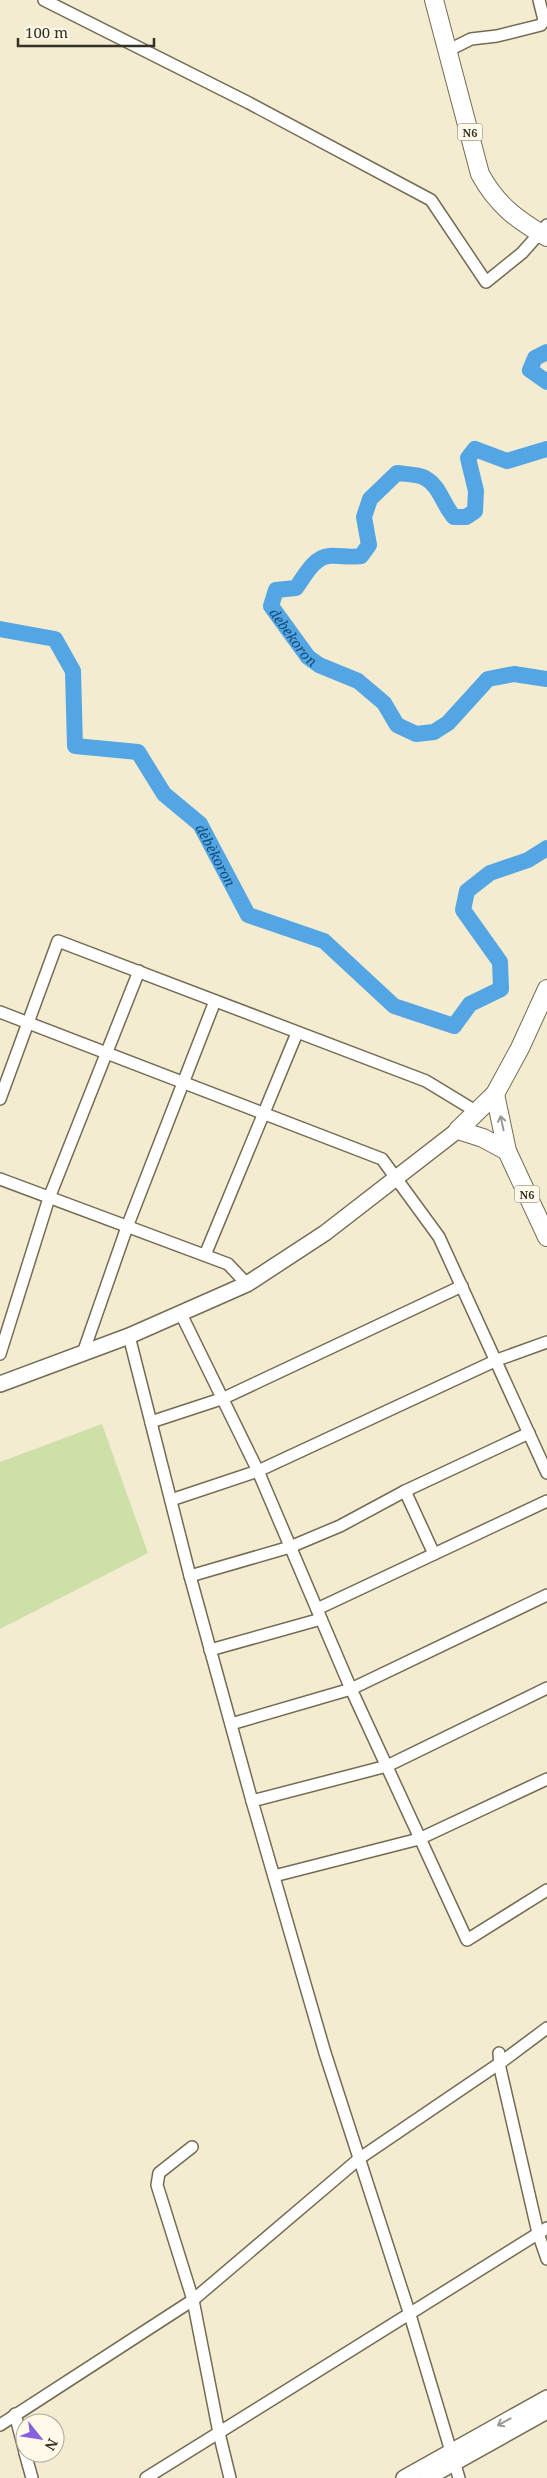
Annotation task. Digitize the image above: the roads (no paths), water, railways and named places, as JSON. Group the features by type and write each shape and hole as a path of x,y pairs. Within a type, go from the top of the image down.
{"highway":[{"name":"N6","path":"434,0 480,174 491,195 524,224 545,232"},
{"path":"507,1151 483,1138 458,1130 495,1094 520,1048 544,996"},
{"name":"N6","path":"495,1094 507,1151 547,1237"}],"main road":[{"path":"0,1384 130,1336 247,1284 325,1233 458,1130"},
{"path":"428,2478 454,2457 547,2398"},
{"path":"404,2478 454,2457 547,2411"}],"street":[{"path":"44,0 249,103 431,200 486,282 545,232"},
{"path":"448,51 471,39 496,36 541,26 544,20 539,0"},
{"path":"0,1100 58,941 426,1081 477,1112"},
{"path":"0,1354 49,1198 139,971"},
{"path":"83,1353 182,1082 215,1001"},
{"path":"0,1012 382,1159 439,1237 547,1472"},
{"path":"205,1255 297,1032"},
{"path":"0,1179 228,1264 247,1284"},
{"path":"151,1422 224,1398 462,1286"},
{"path":"181,1314 224,1398 258,1471 352,1690 467,1940 547,1890"},
{"path":"130,1336 190,1576 252,1802 325,2053 410,2315 459,2478"},
{"path":"171,1500 258,1471 497,1360 547,1342"},
{"path":"190,1576 290,1547 340,1526 405,1491 529,1433"},
{"path":"405,1491 434,1554"},
{"path":"210,1650 319,1614 434,1554 547,1501"},
{"path":"231,1724 352,1690 547,1595"},
{"path":"252,1802 387,1766 547,1688"},
{"path":"274,1876 419,1839 547,1779"},
{"path":"0,2425 14,2414 193,2300 360,2158 500,2058 547,2028"},
{"path":"500,2058 543,2230 547,2259"},
{"path":"192,2147 159,2172 157,2185 193,2300 219,2433 230,2478"},
{"path":"146,2478 410,2315 543,2230"},
{"path":"28,2463 32,2478"}],"waterway":[{"name":"debekoron","path":"547,352 535,358 530,370 547,382"},
{"name":"debekoron","path":"547,449 507,461 475,449 468,458 476,491 475,511 466,517 454,517 430,481 415,475 397,473 370,499 364,517 369,545 361,556 324,557 310,568 296,588 276,590 271,606 308,657 319,665 358,681 384,703 397,725 416,734 434,732 448,723 488,679 514,674 547,679"},
{"name":"dèbèkoron","path":"0,629 55,639 73,671 75,746 138,752 164,794 200,824 248,915 324,941 394,1006 454,1026 470,1004 501,989 500,962 463,910 467,891 490,873 528,860 547,848"}]}
